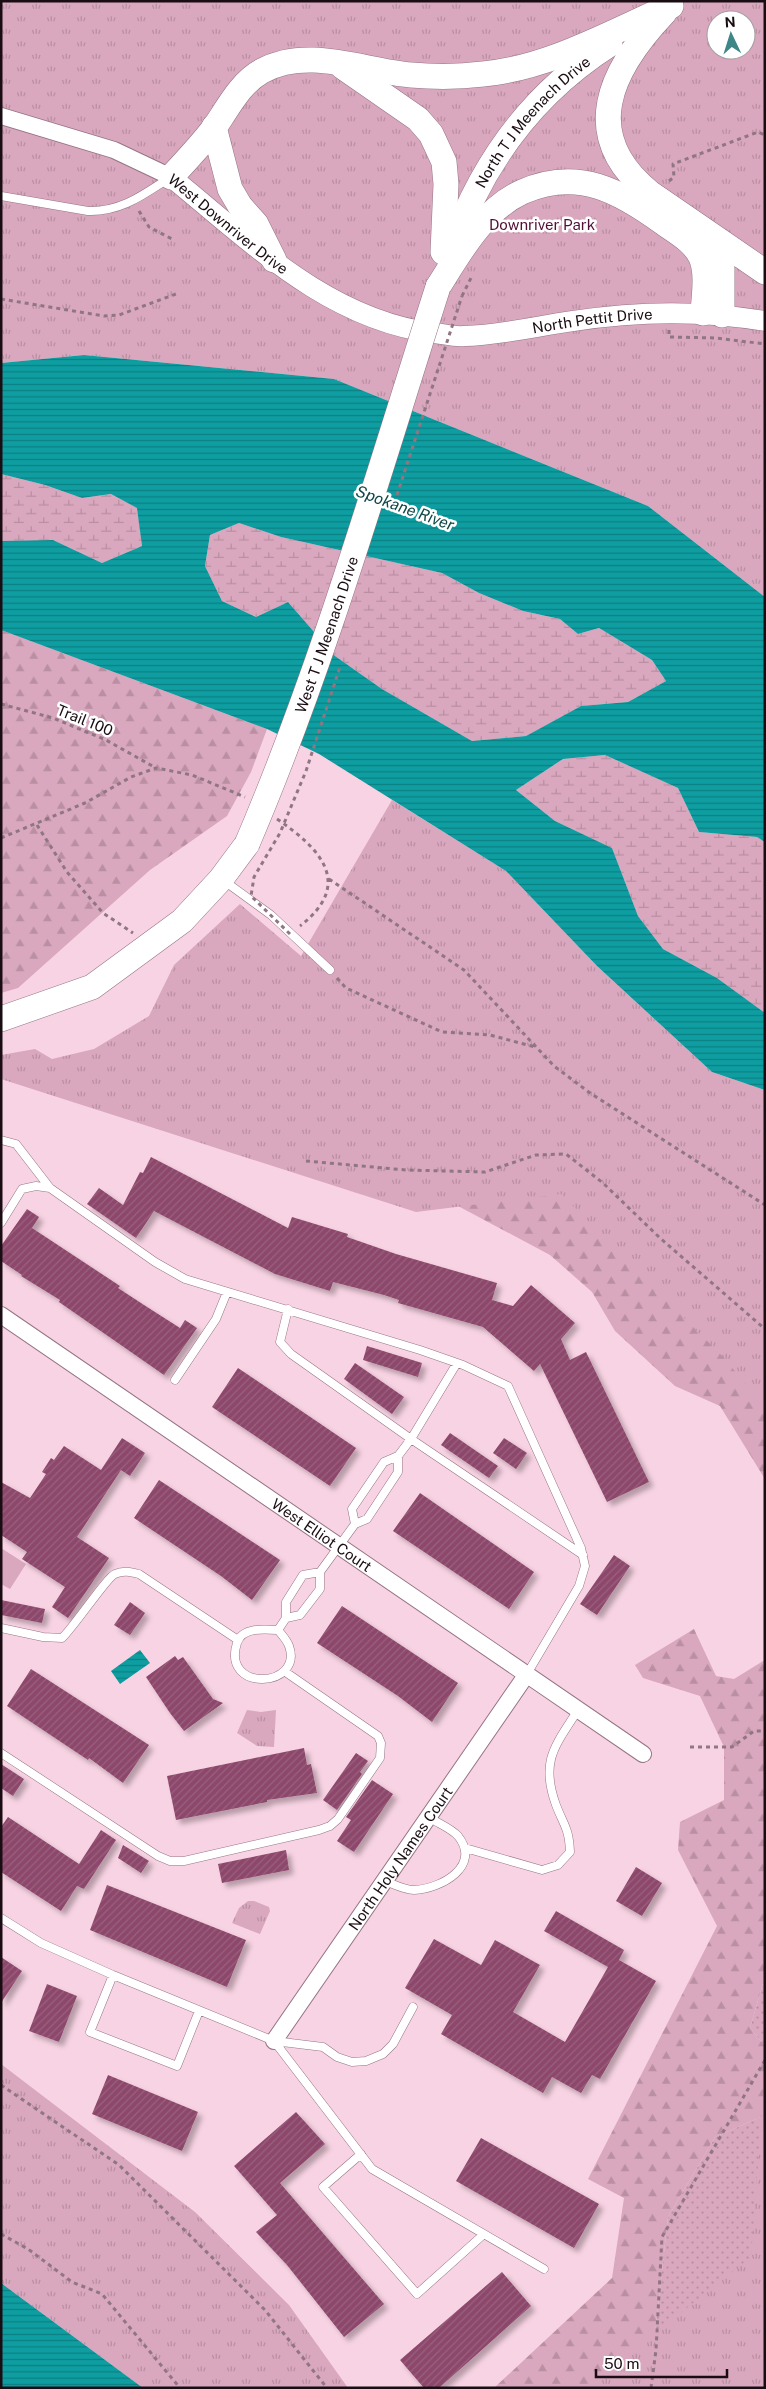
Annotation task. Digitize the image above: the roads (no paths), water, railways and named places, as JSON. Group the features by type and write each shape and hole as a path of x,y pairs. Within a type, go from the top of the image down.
{"main road":[{"path":"172,177 214,128 240,90 262,71 291,61 313,60 409,75 436,77 506,71 550,58 676,4"},
{"path":"676,4 646,33 621,68 610,102 608,118 615,151 623,167 634,181 710,236 765,272"},
{"name":"North T J Meenach Drive","path":"438,287 464,218 480,183 518,124 540,99 598,52 676,4"},
{"path":"336,63 418,119 431,134 439,148 444,162 446,184 444,249 438,287"},
{"path":"214,128 230,189 240,206 256,224 274,260"},
{"path":"438,287 473,234 493,212 522,192 558,182 574,182 606,188 628,198 695,248 704,268 713,314"},
{"path":"710,236 722,268 713,314"},
{"name":"West T J Meenach Drive","path":"1,1019 92,987 182,921 221,879 247,844 283,759 310,685 438,287"}],"street":[{"name":"West Downriver Drive","path":"1,116 114,150 172,177 309,286 346,307 392,325 421,331"},
{"name":"North Pettit Drive","path":"421,331 462,336 638,313 713,314 765,321"},
{"name":"West Elliot Court","path":"1,1315 643,1754"},
{"name":"North Holy Names Court","path":"274,2041 527,1674"}],"lane":[{"path":"1,196 88,211 101,211 124,206 172,177"},
{"path":"221,879 271,915 330,970"},
{"path":"1,1140 16,1144 50,1188 177,1275 457,1363 508,1386 582,1555 585,1566 579,1586 527,1674"},
{"path":"1,1223 22,1189 36,1186 50,1188"},
{"path":"175,1380 216,1319 227,1292"},
{"path":"288,1309 280,1342 291,1354 411,1439 582,1555"},
{"path":"355,1524 352,1509 384,1462 398,1456 411,1439 457,1363"},
{"path":"286,1618 300,1615 320,1589 320,1572 355,1524 367,1519 398,1472 398,1456"},
{"path":"1,1628 42,1637 62,1638 74,1627 114,1574 125,1571 139,1574 238,1640"},
{"path":"278,1630 286,1618 286,1602 303,1576 320,1572"},
{"path":"262,1629 278,1630 289,1644 291,1654 288,1666 277,1676 261,1679 249,1677 238,1668 234,1653 238,1640 246,1632 262,1629"},
{"path":"1,1753 158,1856 170,1861 184,1861 319,1830 330,1826 338,1819 380,1758 381,1743 378,1736 284,1671"},
{"path":"465,1848 542,1870 558,1865 570,1852 569,1832 549,1782 548,1768 555,1745 578,1710"},
{"path":"384,1881 412,1890 434,1887 456,1874 466,1858 465,1848 456,1834 428,1817"},
{"path":"1,1918 41,1943 113,1975 274,2041 324,2047 337,2057 352,2062 366,2061 383,2054 393,2044 414,2007"},
{"path":"113,1975 90,2032 177,2066 199,2010"},
{"path":"274,2041 372,2169 544,2269"},
{"path":"361,2154 324,2187 417,2294 484,2234"}],"water":[{"name":"Spokane River","path":"84,355 334,379 648,506 765,597 765,842 757,837 699,832 678,788 605,755 563,759 516,790 555,821 612,848 638,916 663,949 717,978 765,1013 765,1090 712,1072 597,966 506,871 319,754 267,729 1,630 1,541 53,540 102,563 142,546 137,508 111,494 82,498 45,485 1,474 1,363","holes":["239,523 281,537 442,573 479,593 523,611 560,619 578,634 599,628 652,660 666,681 628,702 581,706 526,736 472,741 382,689 335,656 288,602 256,617 222,601 205,566 210,535"]},
{"path":"140,1650 150,1663 120,1684 111,1671"},
{"path":"1,2283 143,2388 1,2388"}],"park label":[{"name":"Downriver Park","path":"542,224"}]}
